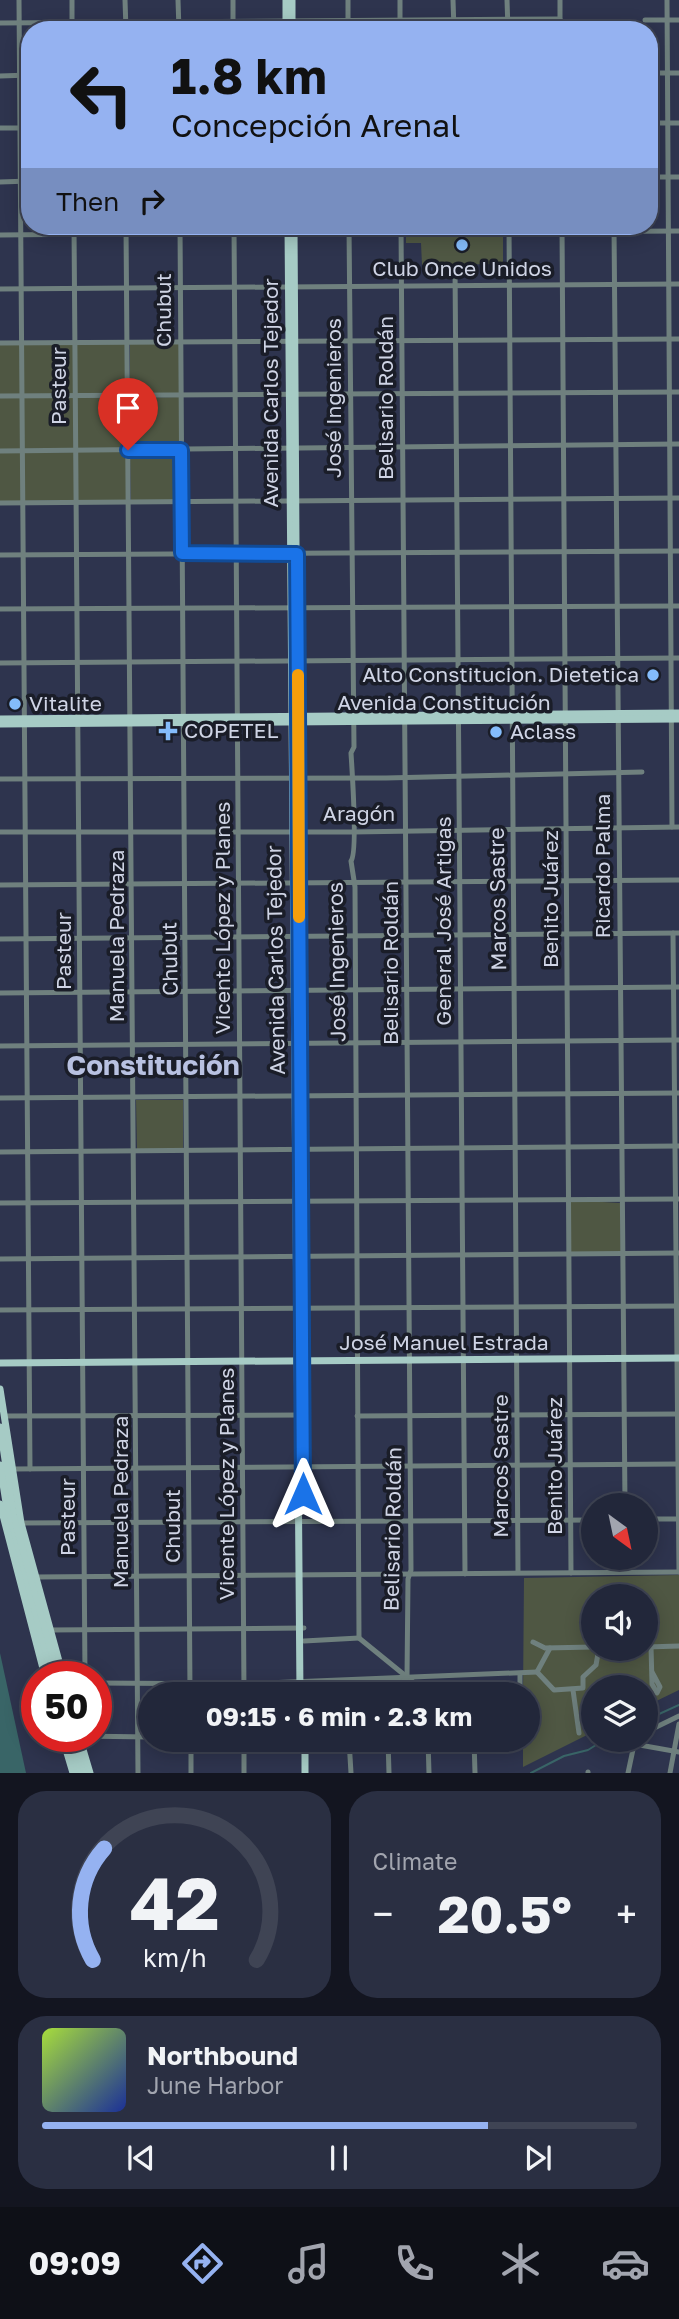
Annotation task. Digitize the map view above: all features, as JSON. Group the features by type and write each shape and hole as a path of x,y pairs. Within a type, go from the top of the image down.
{"main road":[{"path":"286,0 289,20"},
{"path":"289,20 292,0"},
{"name":"Avenida Carlos Tejedor","path":"291,235 302,1682"},
{"name":"Avenida Constitución","path":"0,719 78,721 675,716"},
{"name":"Avenida Constitución","path":"0,724 25,721"},
{"name":"José Manuel Estrada","path":"0,1363 678,1358"},
{"path":"0,1389 21,1523 35,1577 44,1661"},
{"path":"0,1427 14,1519 48,1661"},
{"path":"0,1465 10,1528 41,1630 56,1661"},
{"path":"0,1504 52,1661"},
{"name":"Avenida Carlos Tejedor","path":"301,1628 304,1641 302,1682"},
{"path":"67,1752 73,1773"},
{"path":"73,1752 79,1773"},
{"path":"80,1752 85,1773"},
{"path":"83,1752 90,1773"},
{"path":"302,1752 303,1773"}],"street":[{"path":"19,0 30,1469"},
{"path":"72,0 72,21"},
{"path":"125,0 125,21"},
{"path":"178,0 178,21 560,19 560,0"},
{"path":"233,0 233,21"},
{"path":"348,0 348,20"},
{"path":"400,0 400,20"},
{"path":"453,0 454,20"},
{"path":"507,0 508,19"},
{"path":"667,0 671,658 675,716 676,827"},
{"path":"645,20 679,20"},
{"path":"0,23 20,23"},
{"path":"658,73 679,73"},
{"path":"0,76 20,75"},
{"path":"658,123 679,123"},
{"path":"0,128 20,128"},
{"path":"658,177 679,177"},
{"path":"0,182 21,181"},
{"path":"658,231 679,232"},
{"path":"0,235 21,234"},
{"name":"Pasteur","path":"74,235 85,1661"},
{"name":"Manuela Pedraza","path":"127,235 138,1684"},
{"name":"Chubut","path":"180,235 190,1682"},
{"name":"Vicente López y Planes","path":"234,235 244,1682"},
{"name":"José Ingenieros","path":"349,235 354,778 354,857 351,861 354,883 359,1638"},
{"name":"Belisario Roldán","path":"401,235 411,1467 407,1677"},
{"name":"Marcos Sastre","path":"510,235 518,1572"},
{"name":"Benito Juárez","path":"562,235 571,1573"},
{"name":"Ricardo Palma","path":"614,235 625,1493"},
{"name":"General José Artigas","path":"455,267 465,1574"},
{"path":"0,289 679,284"},
{"path":"0,343 679,339"},
{"path":"0,396 679,392"},
{"path":"0,451 679,444"},
{"path":"0,503 679,498"},
{"path":"0,555 679,551"},
{"path":"0,609 679,606"},
{"path":"0,663 679,658"},
{"path":"0,779 406,778 642,772"},
{"name":"Aragón","path":"0,832 353,832 459,828 676,827"},
{"path":"0,885 679,880"},
{"path":"0,939 676,933 679,1572 35,1577"},
{"path":"0,993 676,987"},
{"path":"0,1046 677,1040"},
{"path":"0,1098 677,1093"},
{"path":"0,1152 677,1146"},
{"path":"0,1203 677,1199"},
{"path":"0,1259 678,1253"},
{"path":"0,1310 678,1306"},
{"path":"357,1416 678,1414"},
{"path":"4,1416 300,1415"},
{"path":"12,1469 678,1464"},
{"path":"658,1519 679,1519"},
{"path":"21,1523 581,1520"},
{"path":"41,1630 301,1628"},
{"path":"304,1641 359,1638 412,1682"},
{"path":"533,1642 537,1646 550,1648 581,1647"},
{"path":"658,1646 679,1646"},
{"path":"302,1682 528,1675 537,1672 550,1648"},
{"path":"537,1672 551,1689 573,1690 583,1688 583,1677 597,1661"},
{"path":"651,1661 652,1672"},
{"path":"520,1675 520,1682"},
{"path":"403,1682 407,1677"},
{"path":"112,1683 138,1684"},
{"path":"573,1690 579,1732"},
{"path":"658,1726 679,1716"},
{"path":"670,1773 677,1752 679,1724"},
{"path":"112,1737 138,1737"},
{"path":"658,1748 677,1752"},
{"name":"Manuela Pedraza","path":"138,1752 138,1773"},
{"path":"191,1752 191,1773"},
{"path":"244,1752 244,1773"},
{"path":"350,1752 351,1773"},
{"path":"388,1752 389,1773"},
{"path":"428,1752 429,1773"},
{"path":"474,1752 475,1773"},
{"path":"628,1773 632,1752"}],"shaded area":[{"name":"Club Once Unidos","path":"406,235 503,235 503,264 422,265 421,243 406,243"},
{"path":"179,343 179,393 130,394 130,344"},
{"path":"20,344 20,394 0,394 0,345"},
{"path":"23,344 73,344 73,394 24,395"},
{"path":"76,344 126,344 126,393 77,394"},
{"path":"73,397 74,448 24,449 24,398"},
{"path":"126,397 127,448 77,449 77,398"},
{"path":"179,397 180,448 131,448 130,398"},
{"path":"0,398 20,398 21,449 0,449"},
{"path":"74,452 74,500 25,501 24,453"},
{"path":"77,452 127,452 127,500 78,500"},
{"path":"130,452 179,452 180,500 131,500"},
{"path":"0,453 21,453 21,501 0,501"},
{"path":"136,1100 183,1100 183,1148 137,1150"},
{"path":"569,1200 620,1203 621,1252 569,1254"},
{"path":"679,1575 679,1690 658,1700 658,1675 581,1675 581,1738 523,1767 523,1752 540,1752 540,1682 523,1682 524,1578"},
{"path":"0,1653 26,1773 0,1773"}],"waterway":[{"path":"658,1715 679,1705"},
{"path":"531,1773 564,1756 581,1752"}],"slow traffic":[{"path":"298,675 299,917"}],"place":[{"name":"Club Once Unidos","path":"462,245"},
{"name":"Alto Constitucion. Dietetica","path":"653,675"},
{"name":"Vitalite","path":"15,704"},
{"name":"COPETEL","path":"168,731"},
{"name":"Aclass","path":"496,732"}],"district":[{"name":"Constitución","path":"153,1065"}],"route":[{"path":"128,450 181,450 182,553 297,554 303,1494"}]}
